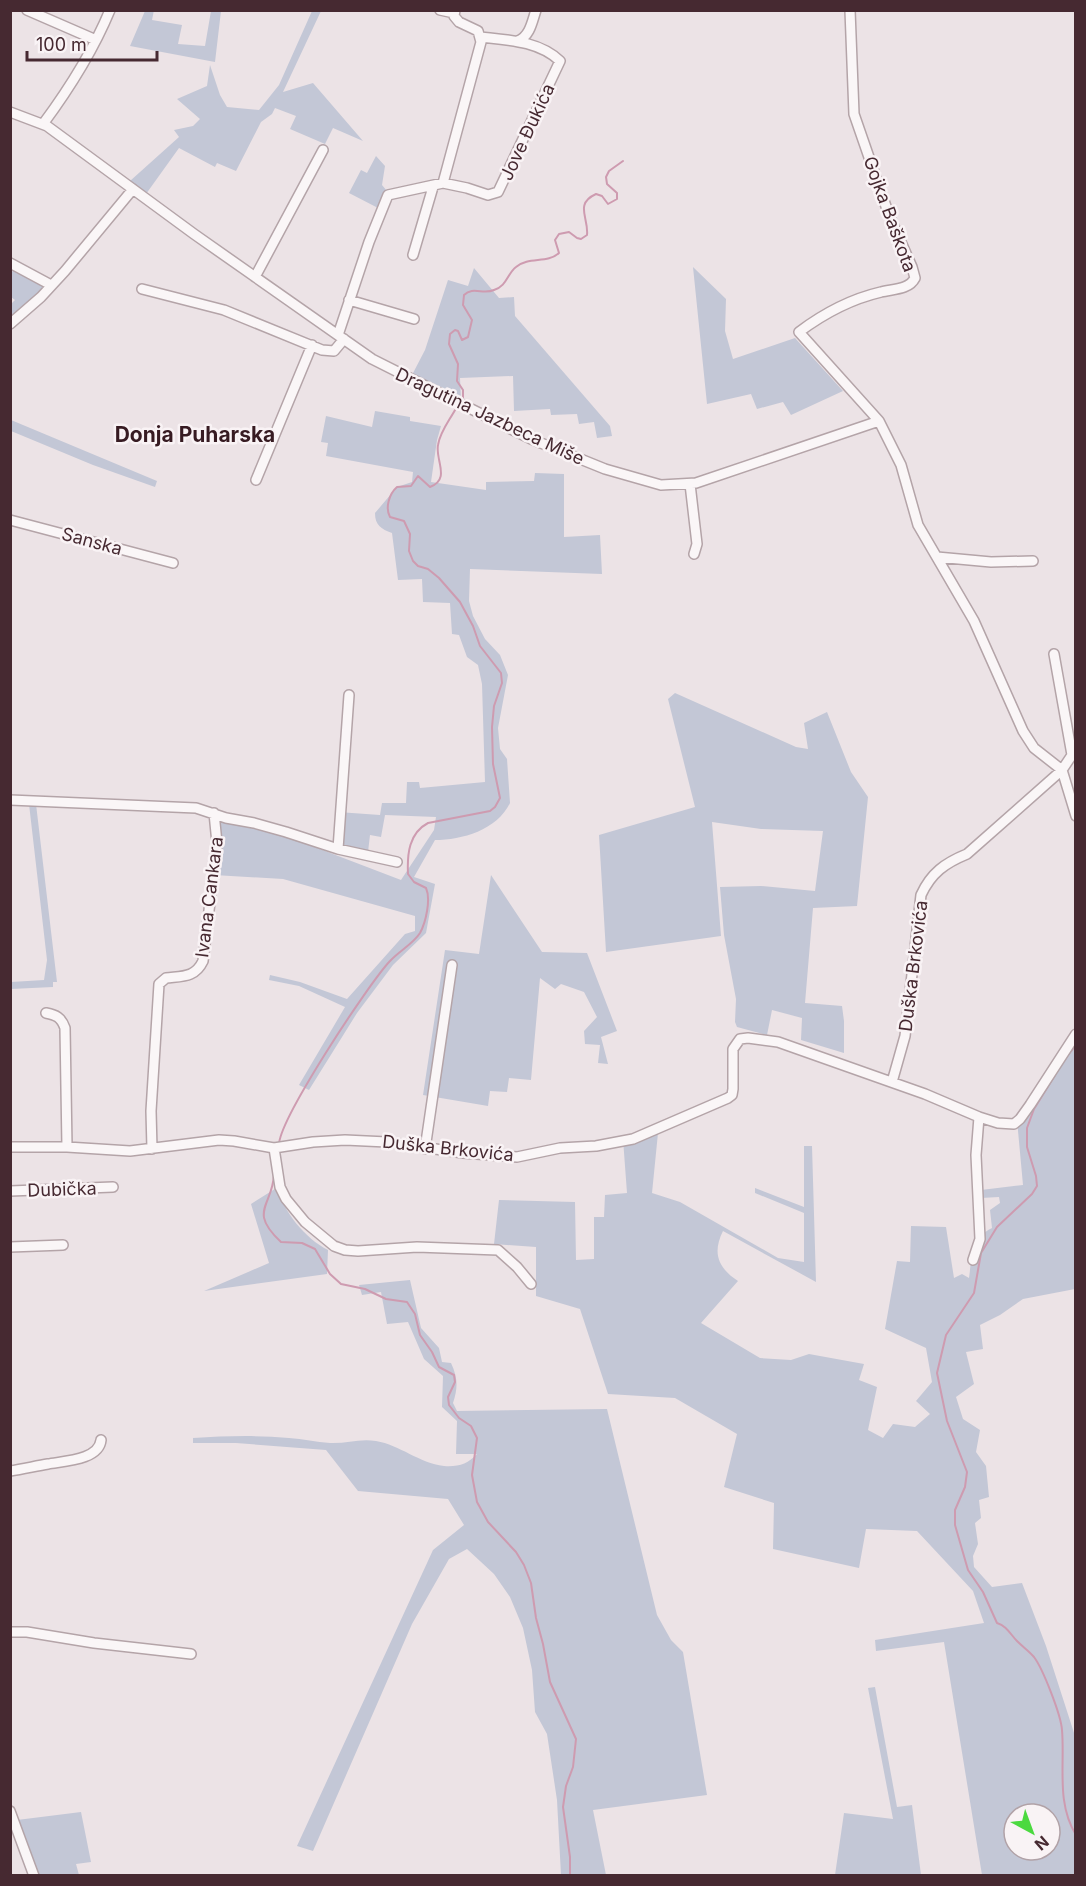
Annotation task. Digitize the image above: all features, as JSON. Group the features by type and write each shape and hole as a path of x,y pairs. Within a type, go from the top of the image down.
{"street":[{"path":"27,10 96,40"},
{"path":"44,124 96,40 110,10"},
{"path":"441,10 454,12"},
{"path":"518,41 528,33 536,10"},
{"name":"Gojka Baškota","path":"850,10 854,114 889,215 915,278 907,286 879,292 850,303 799,332 879,421"},
{"name":"Jove Đukića","path":"341,337 349,300 386,197 438,185 467,188 488,195 494,194 501,188 518,147 560,61 541,49 518,41 481,37 478,30 459,22 454,12"},
{"path":"413,255 438,185 481,37"},
{"name":"Dragutina Jazbeca Miše","path":"10,112 44,124 372,359 456,402 605,469 661,485 690,484 879,421"},
{"path":"255,276 323,150"},
{"path":"10,324 51,285 133,189"},
{"path":"10,263 51,285"},
{"path":"142,289 224,310 332,351 337,349 341,337"},
{"path":"349,300 414,319"},
{"path":"256,480 312,345"},
{"path":"879,421 901,465 918,525 974,621 1023,731 1034,748 1062,770 1076,816"},
{"path":"690,484 697,544 694,554"},
{"name":"Sanska","path":"10,520 173,563"},
{"path":"937,556 991,562 1033,561"},
{"path":"1054,654 1074,754 1062,770"},
{"path":"338,849 349,695"},
{"name":"Duška Brkovića","path":"892,1082 904,1036 921,895 925,887 947,862 967,854 1062,770"},
{"name":"Ivana Cankara","path":"10,800 196,808 226,818 276,829 338,849 397,862"},
{"name":"Ivana Cankara","path":"152,1149 151,1101 159,986 160,981 166,978 194,974 203,960 217,843 214,813"},
{"path":"425,1149 452,965"},
{"path":"46,1013 58,1016 64,1028 67,1147"},
{"name":"Duška Brkovića","path":"10,1148 67,1147 130,1151 219,1140 274,1148 345,1140 387,1142 425,1149 517,1157 560,1148 596,1146 633,1139 721,1102 732,1095 733,1049 743,1038 778,1042 925,1094 979,1117 998,1123 1014,1124 1020,1119 1076,1035"},
{"path":"973,1260 980,1239 976,1155 979,1117"},
{"path":"274,1148 280,1187 286,1199 305,1222 334,1246 358,1251 417,1247 498,1250 531,1284"},
{"name":"Dubička","path":"10,1191 113,1187"},
{"path":"10,1247 63,1245"},
{"path":"10,1471 81,1458 97,1449 101,1445 101,1440"},
{"path":"10,1632 34,1632 94,1643 191,1653"},
{"path":"10,1811 34,1875"}],"shaded area":[{"path":"154,10 152,20 182,25 178,44 205,46 211,11 221,11 215,62 130,46 145,11"},
{"path":"312,11 321,11 283,92 313,83 363,141 333,128 325,144 290,129 296,116 275,108 272,114 261,122 236,171 217,163 215,167 179,148 146,194 130,181 179,137 174,130 193,126 200,119 177,99 207,86 210,65 220,95 227,107 259,110 279,85"},
{"path":"376,156 385,166 382,185 387,191 382,196 378,208 349,193 361,170 367,173"},
{"path":"693,267 726,299 725,331 733,359 795,338 843,391 791,415 783,402 757,409 751,394 707,404"},
{"path":"474,268 499,298 514,297 515,316 610,426 612,436 597,438 594,422 579,424 577,414 551,415 550,409 514,411 513,376 460,378 461,400 412,375 425,350 448,280 468,286"},
{"path":"13,270 48,288 11,321 11,304 15,300 11,297"},
{"path":"375,411 410,417 410,421 441,426 431,482 486,490 486,482 534,481 535,473 564,474 564,537 600,535 602,574 470,569 469,601 473,616 485,639 500,655 508,675 498,728 500,749 507,759 510,803 497,820 478,832 456,838 435,840 414,877 435,884 426,933 393,965 357,1013 309,1090 299,1085 345,1007 299,986 269,980 270,975 300,982 347,999 405,934 415,931 415,916 283,879 214,875 216,817 257,825 401,880 434,830 436,817 385,815 381,837 370,835 368,852 343,847 338,812 380,815 382,803 406,803 407,782 419,782 420,788 485,782 482,684 478,665 467,657 459,635 452,634 450,603 423,602 422,579 398,580 392,533 379,526 375,517 375,513 397,487 412,482 413,472 326,456 328,443 321,442 326,416 372,427"},
{"path":"11,420 157,481 155,487 93,465 11,431"},
{"path":"675,693 796,747 808,749 804,723 827,712 851,772 868,797 857,906 813,908 805,1003 842,1006 844,1053 801,1040 802,1018 772,1010 767,1035 737,1027 735,1022 736,999 724,935 720,887 761,886 815,891 823,831 761,829 712,822 721,936 606,952 599,835 695,807 668,699"},
{"path":"29,804 36,804 57,982 53,982 53,987 11,989 11,982 44,980 47,960"},
{"path":"491,875 542,952 587,953 617,1031 601,1037 608,1064 598,1063 600,1045 585,1044 584,1031 597,1017 584,992 561,984 555,989 540,978 531,1080 509,1078 507,1092 490,1091 488,1106 423,1095 445,950 479,954"},
{"path":"1075,1032 1075,1289 1023,1299 980,1325 983,1349 966,1352 974,1384 956,1397 963,1419 980,1430 976,1452 986,1466 989,1497 979,1500 981,1518 975,1523 978,1544 973,1556 974,1567 992,1587 1022,1583 1046,1646 1075,1736 1075,1875 982,1875 944,1642 876,1651 875,1640 984,1623 973,1591 917,1531 866,1529 859,1568 773,1549 774,1503 724,1487 737,1434 675,1398 608,1394 580,1309 536,1296 536,1247 494,1244 499,1200 575,1202 576,1260 594,1259 594,1217 604,1217 605,1195 627,1193 623,1139 659,1123 652,1193 680,1202 778,1258 804,1262 804,1213 755,1193 755,1188 804,1207 804,1146 812,1146 816,1282 723,1231 718,1246 719,1259 726,1271 738,1281 701,1323 760,1358 791,1360 809,1354 864,1364 859,1380 877,1387 868,1430 883,1438 893,1424 915,1427 930,1414 916,1401 932,1382 926,1348 885,1329 897,1261 910,1262 911,1226 946,1227 954,1278 962,1274 969,1278 976,1243 985,1232 992,1228 990,1210 1000,1203 999,1197 981,1198 981,1190 1023,1185 1017,1120 1068,1038"},
{"path":"278,1187 284,1205 296,1223 311,1239 328,1250 327,1274 204,1291 269,1263 251,1204"},
{"path":"410,1280 421,1328 439,1348 442,1362 451,1363 453,1368 457,1383 453,1403 457,1411 607,1409 657,1615 671,1640 683,1652 707,1795 593,1810 606,1875 561,1875 557,1800 547,1734 535,1712 532,1670 523,1628 510,1597 494,1574 467,1549 449,1559 412,1624 313,1851 297,1846 433,1550 464,1525 448,1499 358,1491 326,1450 236,1443 193,1443 193,1438 265,1436 325,1443 370,1440 385,1443 418,1458 444,1466 454,1466 470,1460 477,1454 456,1454 457,1421 442,1407 443,1376 424,1359 408,1322 387,1324 381,1292 362,1295 359,1285"},
{"path":"875,1687 897,1807 912,1805 921,1875 835,1875 844,1813 893,1819 868,1688"},
{"path":"81,1812 91,1862 76,1864 79,1875 30,1875 17,1820"}],"waterway":[{"path":"463,400 463,390 457,381 458,364 449,344 450,334 455,330 458,331 462,340 468,337 472,320 463,305 464,295 471,291 494,290 502,286 513,270 521,264 549,258 559,253 555,240 559,234 569,232 581,239 587,235 584,212 586,202 596,194 602,196 608,204 617,199 617,193 607,184 606,177 609,171 623,161"},
{"path":"279,1146 282,1132 293,1110 345,1023 379,974 420,933 426,917 428,898 426,888 414,882 408,874 408,859 413,838 428,823 490,811 500,798 493,764 492,727 494,706 502,683 501,673 480,646 473,626 460,602 439,578 413,561 409,551 410,534 404,521 390,517 388,510 390,497 397,487 411,486 418,476 430,487 440,479 439,440 455,410"},
{"path":"1068,1055 1076,1045"},
{"path":"1055,1075 1034,1109 1027,1128 1027,1147 1037,1186 1032,1194 997,1227 981,1253 974,1293 946,1335 937,1373 947,1421 967,1472 965,1487 955,1510 955,1525 968,1570 983,1592 997,1623 1006,1628 1034,1657 1047,1681 1061,1723 1064,1797 1070,1823 1076,1835"},
{"path":"274,1175 264,1209 266,1223 271,1232 281,1242 302,1243 315,1249 330,1274 341,1284 365,1289 386,1299 407,1302 415,1314 420,1335 439,1367 454,1375 455,1382 448,1397 449,1405 459,1418 471,1426 477,1438 472,1475 477,1502 488,1522 516,1552 524,1565 531,1583 550,1682 576,1739 573,1767 566,1786 563,1807 570,1857 570,1876"}],"district":[{"name":"Donja Puharska","path":"195,434"}]}
